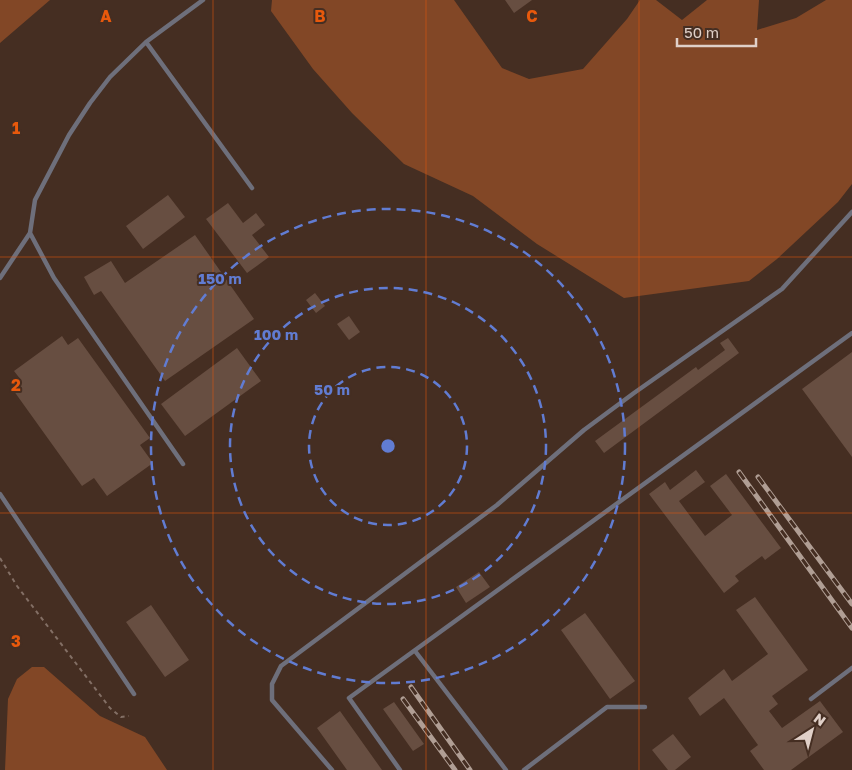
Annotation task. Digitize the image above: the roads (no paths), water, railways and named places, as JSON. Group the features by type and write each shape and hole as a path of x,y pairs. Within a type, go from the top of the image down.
{"lane":[{"path":"0,278 30,233 35,200 69,135 110,77 146,42 203,0"},
{"path":"146,42 252,188"},
{"path":"332,770 272,700 272,684 281,666 497,505 584,430 782,289 852,212"},
{"path":"30,233 54,278 183,464"},
{"path":"400,770 349,698 852,333"},
{"path":"0,494 134,694"},
{"path":"415,651 506,770"},
{"path":"811,698 852,668"},
{"path":"524,770 606,707 645,706"}],"railway":[{"path":"739,472 852,628"},
{"path":"758,477 852,604"},
{"path":"411,687 470,770"},
{"path":"403,699 455,770"}]}
